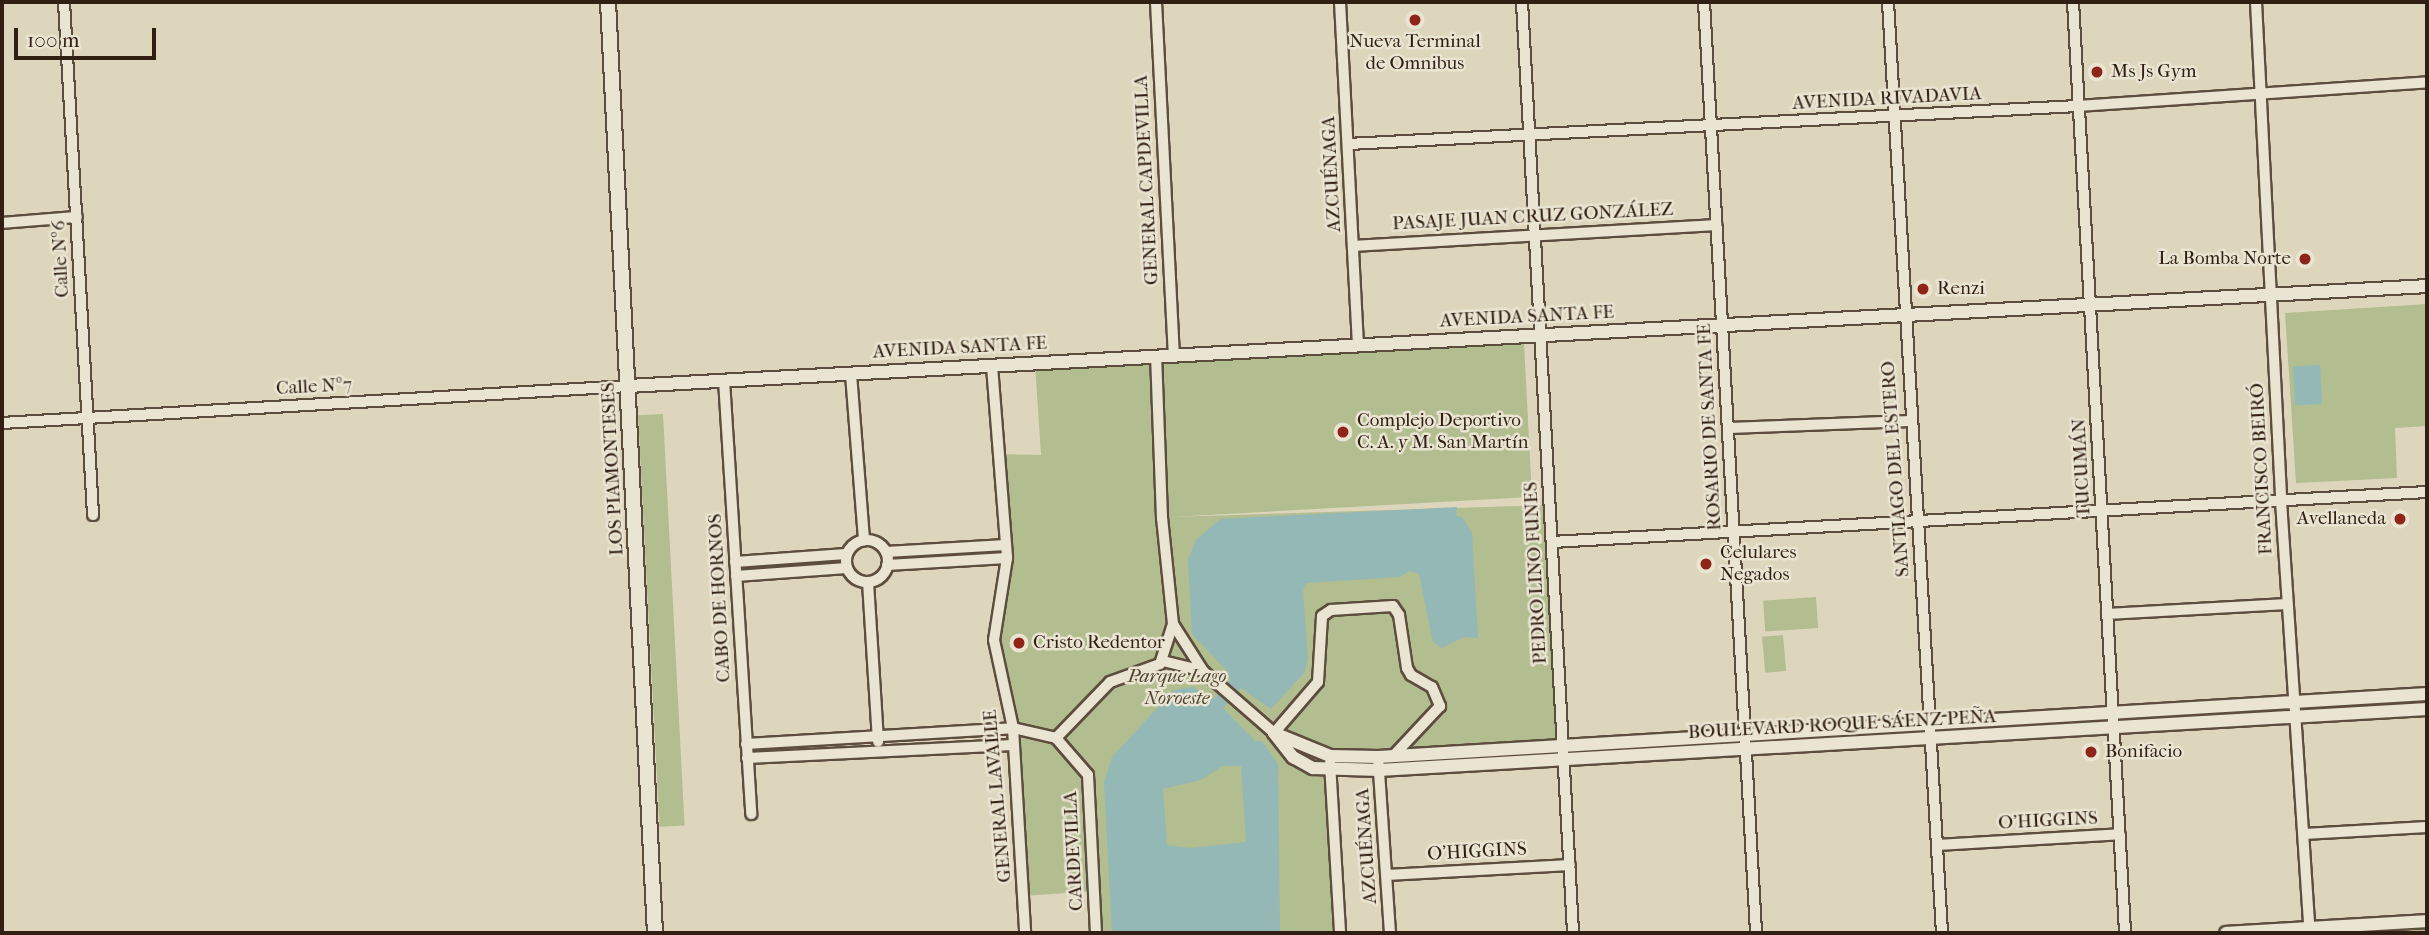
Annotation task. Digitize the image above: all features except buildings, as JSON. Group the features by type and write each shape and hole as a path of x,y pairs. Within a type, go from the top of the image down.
{"main road":[{"name":"LOS PIAMONTESES","path":"608,2 655,933"}],"street":[{"name":"Calle Nº6","path":"64,2 93,515"},
{"name":"GENERAL CAPDEVILLA","path":"1156,2 1174,356"},
{"name":"AZCUÉNAGA","path":"1340,2 1358,345"},
{"name":"PEDRO LINO FUNES","path":"1522,2 1573,933"},
{"name":"ROSARIO DE SANTA FE","path":"1704,2 1756,933"},
{"name":"SANTIAGO DEL ESTERO","path":"1888,2 1942,933"},
{"name":"TUCUMÁN","path":"2073,2 2125,933"},
{"name":"FRANCISCO BEIRÓ","path":"2256,2 2281,501 2310,931"},
{"name":"AVENIDA RIVADAVIA","path":"1348,144 2079,106 2427,82"},
{"path":"2,223 77,217"},
{"name":"PASAJE JUAN CRUZ GONZÁLEZ","path":"1353,246 1535,233 1716,225"},
{"name":"AVENIDA SANTA FE","path":"628,386 2090,308 2427,286"},
{"path":"1156,356 1162,518 1173,624 1163,661"},
{"name":"GENERAL LAVALLE","path":"992,366 1007,558 994,640 1013,728 1025,933"},
{"path":"851,374 864,540"},
{"name":"CABO DE HORNOS","path":"724,380 751,814"},
{"name":"Calle Nº7","path":"2,423 628,386"},
{"path":"1728,428 1911,421"},
{"path":"1552,542 2427,492"},
{"path":"736,562 846,554 864,540 874,541 886,552 887,565 880,577 868,582 855,578 847,568 846,554"},
{"path":"886,552 1006,545"},
{"path":"887,565 1007,558"},
{"path":"736,576 847,568"},
{"path":"868,582 878,750"},
{"path":"2107,614 2287,604"},
{"path":"1274,733 1318,682 1322,616 1331,610 1393,606 1399,615 1407,668 1411,675 1432,687 1440,706 1392,756"},
{"name":"BOULEVARD ROQUE SÁENZ PEÑA","path":"1173,624 1203,671 1237,704 1274,733 1293,757 1330,770 1379,763 1564,760 2114,728 2427,694"},
{"path":"746,744 1013,728 1056,738 1110,682 1163,661 1203,671"},
{"name":"BOULEVARD ROQUE SÁENZ PEÑA","path":"1274,733 1331,756 1379,763 1392,756 1563,744 2113,713 2427,709"},
{"name":"CARDEVILLA","path":"1056,738 1088,775 1096,933"},
{"path":"747,758 1013,745"},
{"path":"1331,756 1340,933"},
{"name":"AZCUÉNAGA","path":"1379,763 1390,933"},
{"path":"2304,834 2427,827"},
{"name":"O'HIGGINS","path":"1937,845 2120,834"},
{"name":"O'HIGGINS","path":"1387,875 1570,865"},
{"path":"2226,933 2310,931 2427,921"}],"green space":[{"path":"2427,304 2427,426 2395,428 2397,478 2296,483 2285,313"},
{"name":"Parque Lago Noroeste","path":"1524,343 1532,497 1171,517 1551,505 1563,744 1331,756 1340,933 1096,933 1094,891 1024,896 1013,745 994,640 1007,558 999,454 1041,455 1035,363 1156,356 1162,518 1168,518 1160,363"},
{"path":"663,414 685,825 660,827 638,415"},
{"path":"1816,597 1818,628 1765,632 1763,601"},
{"path":"1783,635 1786,671 1765,673 1762,637"},
{"path":"2427,700 2427,705 1412,764 1412,758"},
{"path":"2427,921 2427,933 2226,933"}],"water":[{"path":"2320,365 2322,404 2295,405 2293,366"},
{"path":"1457,507 1456,516 1462,517 1472,533 1478,638 1464,637 1442,648 1433,642 1419,574 1410,571 1399,577 1306,583 1303,591 1308,659 1304,673 1271,709 1241,688 1223,708 1255,741 1262,741 1278,764 1280,933 1112,933 1104,783 1112,757 1174,690 1193,687 1214,699 1230,680 1227,671 1192,634 1188,560 1196,540 1220,519","holes":["1222,766 1241,766 1246,842 1190,848 1167,845 1163,789 1201,780"]}],"place":[{"name":"Nueva Terminal de Omnibus","path":"1415,20"},
{"name":"Ms Js Gym","path":"2097,72"},
{"name":"La Bomba Norte","path":"2305,259"},
{"name":"Renzi","path":"1923,289"},
{"name":"Complejo Deportivo C. A. y M. San Martín","path":"1343,432"},
{"name":"Avellaneda","path":"2400,519"},
{"name":"Celulares Negados","path":"1706,564"},
{"name":"Cristo Redentor","path":"1019,643"},
{"name":"Bonifacio","path":"2091,752"}]}
